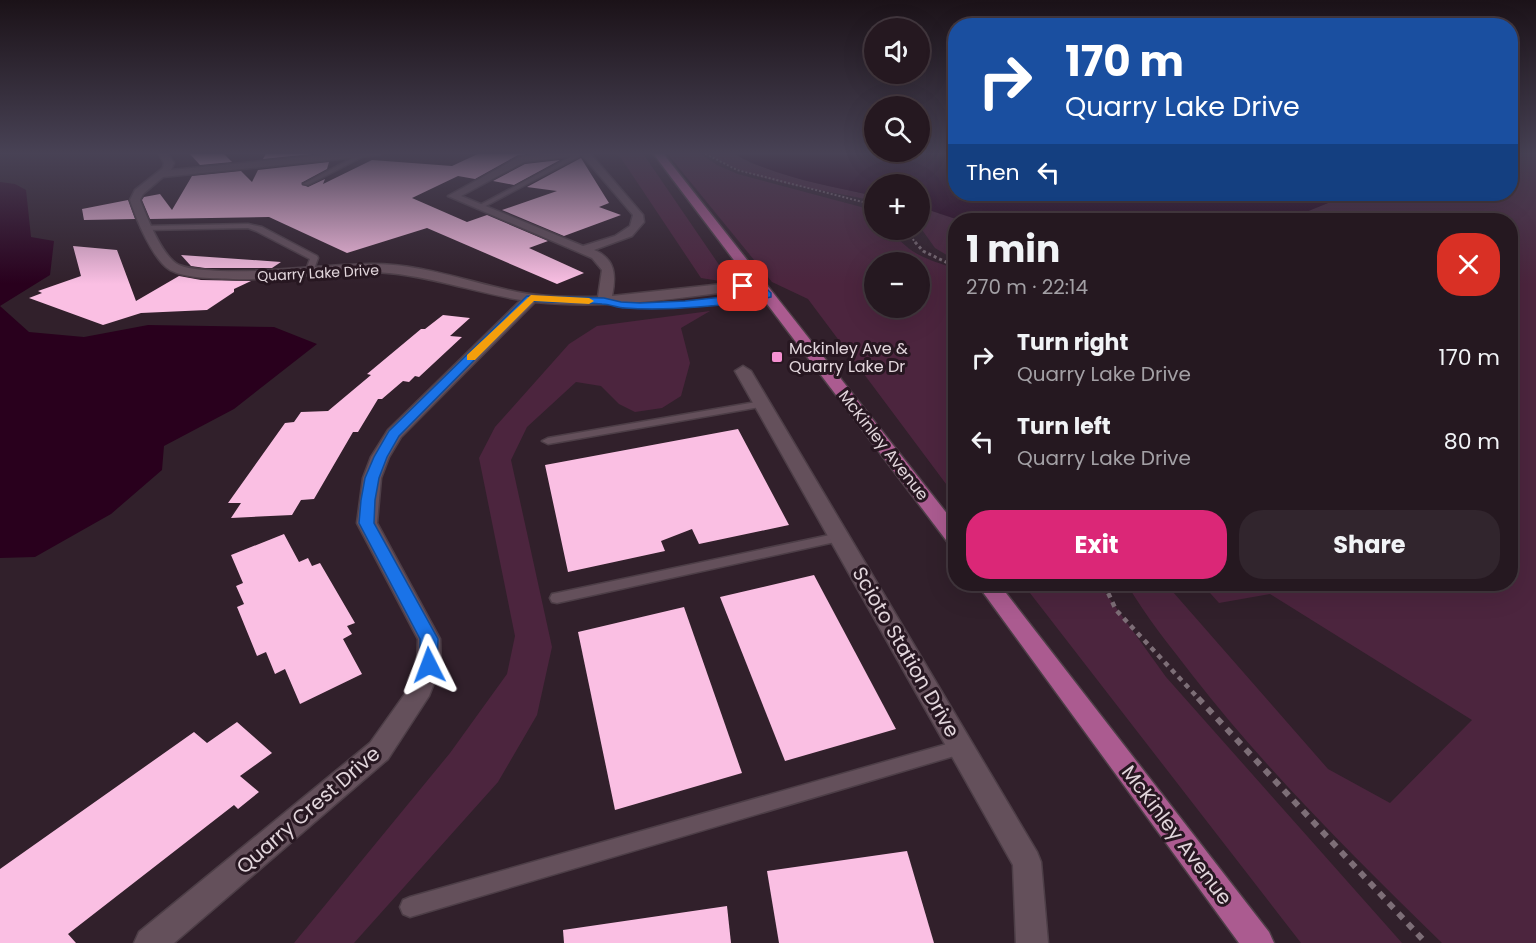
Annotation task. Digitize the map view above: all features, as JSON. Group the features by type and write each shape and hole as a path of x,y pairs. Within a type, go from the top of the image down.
{"main road":[{"name":"McKinley Avenue","path":"691,196 948,530"},
{"name":"McKinley Avenue","path":"993,591 1258,943"}],"street":[{"name":"Quarry Lake Drive","path":"136,196 135,200 145,228 169,264 177,269 207,274 239,276 371,268 412,271 531,298 604,301 621,305 763,290"},
{"path":"453,196 584,249 606,263 610,270 604,301"},
{"path":"584,249 630,234 638,226 636,211 620,196"},
{"name":"Quarry Crest Drive","path":"150,943 379,751 417,696 429,665 429,639 367,523 372,478 394,434 531,298"},
{"name":"Scioto Station Drive","path":"743,371 1027,861 1032,943"}],"lane":[{"path":"480,207 501,196"},
{"path":"145,228 248,226 259,228 314,258 309,273"},
{"path":"548,441 762,404"},
{"path":"557,598 839,537"},
{"path":"410,907 961,747"}],"path":[{"path":"839,196 864,202"},
{"path":"914,240 923,250 948,263"},
{"path":"1107,591 1116,610 1426,943"}],"shaded area":[{"path":"0,196 27,196 31,237 54,241 50,275 0,306"},
{"path":"646,196 672,196 726,275 720,281 701,278"},
{"path":"702,196 820,196 864,208 864,240 900,240 914,252 864,252 864,318 930,318 930,260 948,266 948,487 808,299 772,282"},
{"path":"848,196 864,196 864,199"},
{"path":"930,196 948,196 948,201 1333,201 1303,213 948,213 948,216 930,210"},
{"path":"1518,196 1536,196 1536,943 1442,943 1345,846 1251,746 1167,642 1131,591 1172,591 1328,769 1390,803 1472,720 1270,594 1219,603 1208,591 1518,591 1518,213 1303,213 1333,201 1518,201"},
{"path":"930,210 948,216 948,256 935,248 929,240"},
{"path":"0,306 29,332 84,337 148,325 274,327 317,344 234,409 164,446 162,470 111,514 35,557 0,558"},
{"path":"710,311 681,328 690,363 681,396 662,408 635,412 619,404 601,386 576,382 527,427 511,460 552,647 537,715 498,782 354,943 294,943 450,753 507,674 515,636 479,458 495,427 569,344 597,326"},
{"path":"1028,591 1104,591 1166,677 1402,943 1301,943"}],"building":[{"path":"162,196 172,210 180,196 416,196 412,198 467,222 487,215 548,241 529,248 584,273 557,284 427,228 347,253 269,217 150,219 142,200 144,197"},
{"path":"543,196 605,196 609,203 599,207 621,215 564,236 502,210"},
{"path":"128,200 135,219 84,220 82,209"},
{"path":"73,246 117,250 136,301 179,276 201,280 251,281 234,289 234,292 207,310 141,313 103,325 29,298 42,293 38,291 81,276"},
{"path":"181,255 281,262 272,268 205,268 191,266"},
{"path":"443,315 470,318 450,336 462,337 419,377 415,376 409,382 403,381 382,399 378,399 358,432 353,432 314,499 301,500 292,515 231,518 241,503 228,503 285,423 294,422 301,412 328,411 371,375 367,374 421,329 425,329"},
{"path":"738,429 789,525 699,544 692,529 661,541 665,551 568,572 545,465"},
{"path":"284,534 299,562 308,558 312,566 320,563 355,623 347,626 352,634 343,639 362,674 300,704 285,669 275,674 266,652 257,656 237,607 244,604 236,586 243,583 231,555"},
{"path":"814,575 896,729 785,761 720,597"},
{"path":"684,607 742,773 615,810 578,632"},
{"path":"237,722 272,753 240,776 259,792 238,809 234,805 68,934 76,943 0,943 0,869 194,732 207,743"},
{"path":"907,851 934,943 779,943 767,871"},
{"path":"727,906 731,943 564,943 563,930"}],"slow traffic":[{"path":"471,357 531,298 589,301"}],"place":[{"name":"Mckinley Ave & Quarry Lake Dr","path":"777,357"}],"route":[{"path":"429,665 429,639 367,523 372,478 394,434 531,298 604,301 640,306 685,304 768,295 759,284 743,286"}]}
